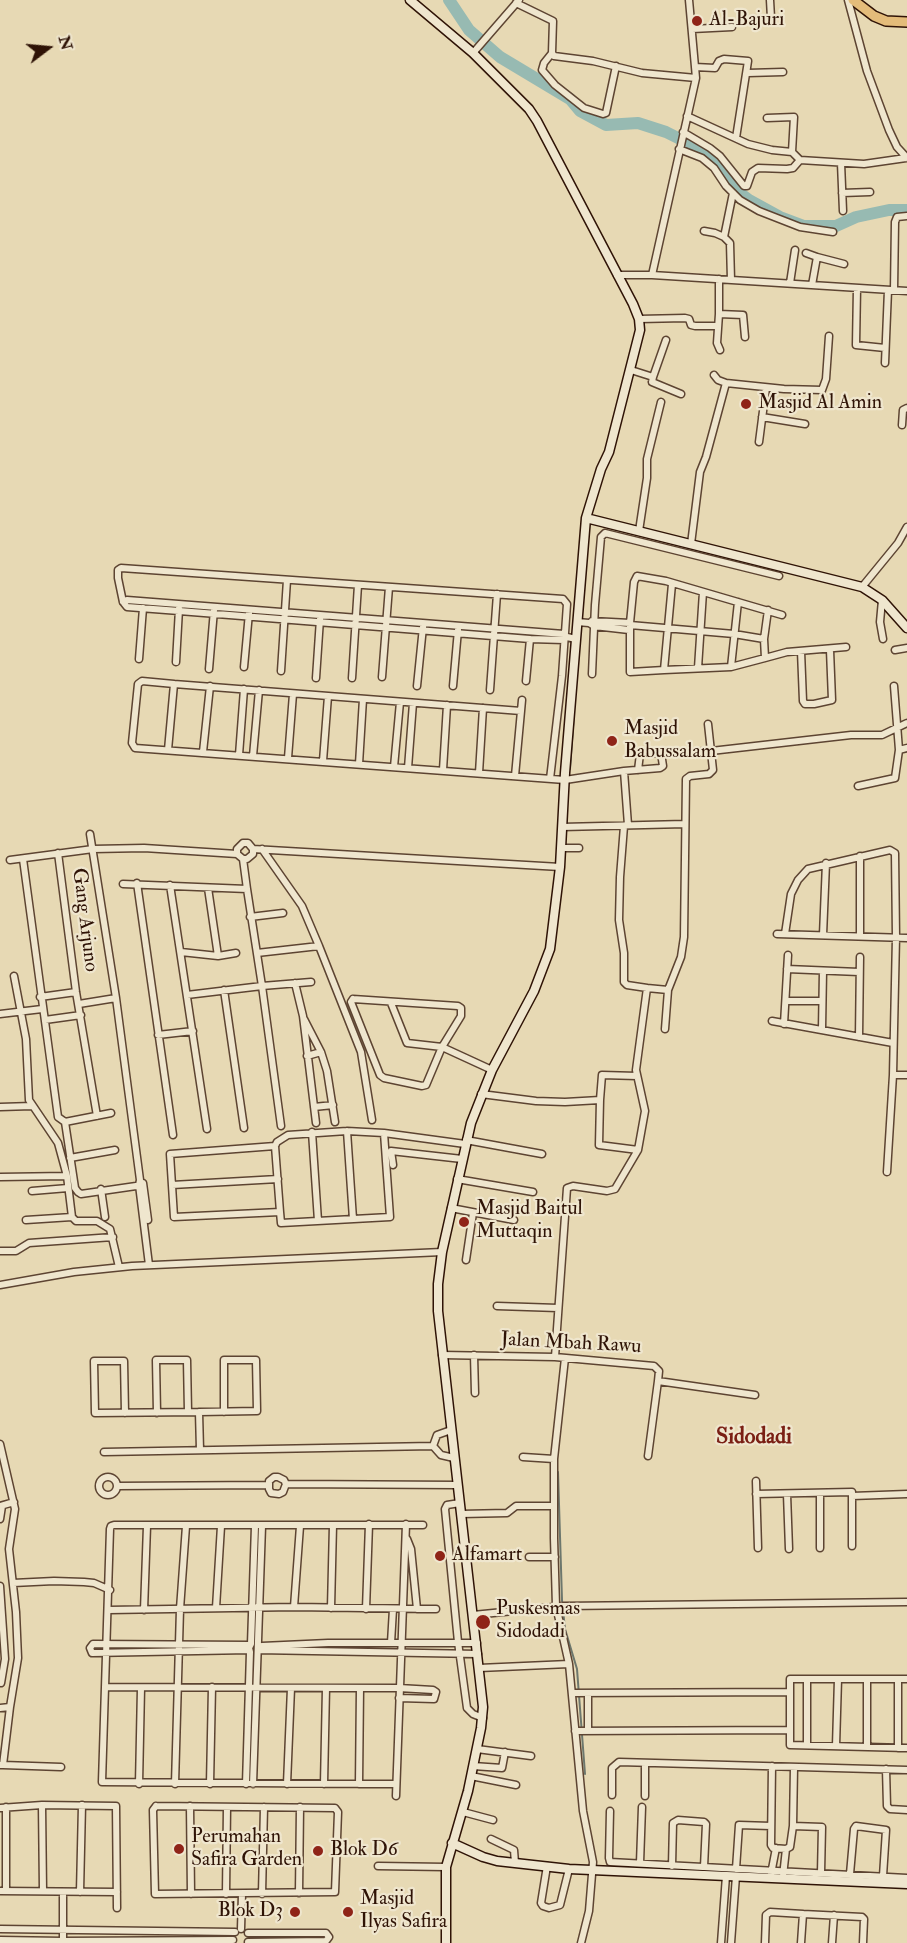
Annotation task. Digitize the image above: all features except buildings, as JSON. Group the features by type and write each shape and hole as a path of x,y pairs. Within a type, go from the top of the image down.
{"main road":[{"path":"853,0 874,16 886,21 907,22"}],"street":[{"path":"410,0 472,53 529,109 639,319 640,330 631,370 610,448 601,469 591,519 587,623 592,674"},
{"path":"652,275 696,78 689,0"},
{"path":"770,0 771,18"},
{"path":"848,0 855,30 878,100 897,147 907,158"},
{"path":"472,53 518,2 553,21 552,53 542,66 546,76 584,108 606,113 616,66"},
{"path":"692,29 732,27"},
{"path":"552,53 554,56 657,75 696,78"},
{"path":"695,67 715,68 719,61 724,59 746,60 749,63 736,138"},
{"path":"748,73 783,72"},
{"path":"687,116 748,144 792,152 800,160 865,164 907,158"},
{"path":"767,118 794,117 792,152"},
{"path":"683,133 720,156 744,186 747,186 752,172 758,168 793,168 800,160"},
{"path":"679,147 702,158 714,168 740,200 759,211 800,227 833,232"},
{"path":"841,163 843,211"},
{"path":"842,193 870,192"},
{"path":"724,237 734,193"},
{"path":"885,363 896,222 897,218 907,216"},
{"path":"704,231 724,237 730,243 731,280"},
{"path":"790,283 795,250"},
{"path":"806,253 844,264"},
{"path":"812,285 818,257"},
{"path":"616,275 652,275 907,291"},
{"path":"719,279 717,343 720,350"},
{"path":"857,288 856,345 885,348"},
{"path":"718,314 739,313 743,315 745,337"},
{"path":"639,319 685,318 694,326 718,326"},
{"path":"714,375 718,380 726,383 766,388 822,390 826,379 829,336"},
{"path":"666,340 652,381 681,394"},
{"path":"631,370 653,377"},
{"path":"691,544 700,472 726,383"},
{"path":"759,442 766,388"},
{"path":"639,531 647,478 647,459 661,402"},
{"path":"902,425 903,410 907,408"},
{"path":"762,417 805,424"},
{"path":"591,519 862,587 882,600 907,627"},
{"path":"862,587 898,543 907,527"},
{"path":"494,632 530,639 569,638 587,623 601,537 605,533 779,576"},
{"path":"446,1943 446,1867 463,1812 483,1718 477,1643 442,1355 438,1284 457,1179 489,1068 534,991 546,963 553,927 564,848 562,827 565,780 564,716 569,638 566,601 497,594 121,568 118,570 123,602 127,607 214,610 569,638"},
{"path":"782,615 638,576 634,582 630,626 630,672 731,667 801,651 846,647"},
{"path":"281,670 287,580"},
{"path":"664,670 672,584"},
{"path":"352,678 358,585"},
{"path":"382,678 389,587"},
{"path":"698,668 703,592"},
{"path":"490,690 497,594"},
{"path":"123,602 127,600 179,608"},
{"path":"882,600 880,622 883,639"},
{"path":"731,667 738,602"},
{"path":"139,659 143,608"},
{"path":"176,662 179,608"},
{"path":"209,669 214,610"},
{"path":"765,658 764,639 768,610"},
{"path":"244,667 249,613"},
{"path":"316,678 320,619"},
{"path":"587,623 667,627 764,639"},
{"path":"417,686 423,627"},
{"path":"453,686 458,629"},
{"path":"526,681 530,639"},
{"path":"895,650 907,648"},
{"path":"801,651 803,701 806,704 814,704 832,700 830,650"},
{"path":"521,711 142,681 138,684 132,743 135,748 565,780 662,768 661,753"},
{"path":"168,750 174,684"},
{"path":"203,752 210,686"},
{"path":"858,786 895,778 899,750 894,686"},
{"path":"239,755 244,689"},
{"path":"253,756 259,690"},
{"path":"288,758 293,694"},
{"path":"323,761 328,696"},
{"path":"359,764 363,699"},
{"path":"515,776 522,700"},
{"path":"394,767 400,702"},
{"path":"408,768 412,703"},
{"path":"443,770 447,705"},
{"path":"478,773 483,708"},
{"path":"550,779 564,716"},
{"path":"638,770 639,755 711,751 852,735 882,735 907,723"},
{"path":"665,1029 669,990 676,972 684,937 686,779 690,776 711,773 713,770 708,724"},
{"path":"899,750 907,748"},
{"path":"624,771 626,826 620,877 619,920 624,953 624,982 627,985 669,990"},
{"path":"562,827 685,824"},
{"path":"90,834 116,998 151,1265"},
{"path":"237,854 237,849 243,843 248,843 253,849"},
{"path":"10,860 93,849 144,848 237,854 243,859 281,1126"},
{"path":"564,848 579,848"},
{"path":"253,849 560,867"},
{"path":"243,859 251,857 253,849"},
{"path":"262,849 302,906 319,946 361,1052 372,1120"},
{"path":"785,934 791,894 798,880 808,869 890,850 895,853 893,1075 887,1172"},
{"name":"Gang Arjuno","path":"58,853 76,992 97,1116"},
{"path":"860,856 860,936"},
{"path":"23,859 57,1112 58,1117 64,1122 75,1188 81,1194 141,1183"},
{"path":"824,935 826,863"},
{"path":"137,883 173,1135"},
{"path":"123,884 247,889"},
{"path":"170,885 207,1129"},
{"path":"208,888 218,956"},
{"path":"250,917 282,913"},
{"path":"777,934 907,938"},
{"path":"257,953 319,946"},
{"path":"181,952 218,956 236,953"},
{"path":"784,1024 788,955"},
{"path":"860,957 860,1037"},
{"path":"787,969 859,972"},
{"path":"822,1029 823,971"},
{"path":"14,976 28,1062 28,1096 32,1106 58,1143 67,1176 72,1217 76,1221 92,1220 110,1229 119,1267"},
{"path":"187,994 311,982"},
{"path":"295,983 303,1016 316,1123"},
{"path":"555,1357 567,1188 573,1185 607,1191 615,1189 636,1150 645,1111 637,1076 647,988"},
{"path":"224,990 244,1128"},
{"path":"40,997 76,992"},
{"path":"79,1004 116,998"},
{"path":"355,999 458,1006 461,1008 460,1016 442,1047 429,1083 426,1085 382,1077 351,1002 355,999"},
{"path":"786,1001 822,1001"},
{"path":"391,1003 407,1043 442,1047 489,1068"},
{"path":"0,1014 42,1009"},
{"path":"45,1020 81,1015"},
{"path":"303,1016 321,1052 327,1071 335,1122"},
{"path":"772,1021 893,1043"},
{"path":"158,1035 193,1031"},
{"path":"307,1056 321,1052"},
{"path":"893,1075 907,1076"},
{"path":"636,1150 599,1145 601,1077 637,1076"},
{"path":"482,1094 536,1101 600,1100"},
{"path":"314,1107 333,1105"},
{"path":"0,1107 32,1106"},
{"path":"64,1122 111,1113"},
{"path":"384,1133 390,1217 281,1223 275,1146 288,1135 348,1131 384,1133 466,1142 542,1154"},
{"path":"348,1131 353,1219"},
{"path":"312,1132 318,1221"},
{"path":"275,1146 170,1154 174,1217 280,1212"},
{"path":"70,1158 115,1150"},
{"path":"393,1166 391,1151 462,1159"},
{"path":"0,1177 67,1176"},
{"path":"172,1185 278,1179"},
{"path":"457,1179 533,1192"},
{"path":"32,1191 68,1188"},
{"path":"101,1190 105,1216"},
{"path":"451,1208 514,1220"},
{"path":"466,1260 473,1213"},
{"path":"26,1220 72,1217"},
{"path":"0,1251 16,1251 29,1243 113,1237"},
{"path":"0,1285 119,1267 442,1252"},
{"path":"497,1305 557,1308"},
{"name":"Jalan Mbah Rawu","path":"442,1355 555,1357 654,1366 658,1371 658,1381 755,1395"},
{"path":"474,1355 475,1393"},
{"path":"565,1358 554,1459 555,1557 573,1693 583,1811 592,1855 593,1870 589,1911 581,1943"},
{"path":"157,1413 156,1360 187,1360 188,1412"},
{"path":"125,1413 124,1361 94,1361 95,1413 125,1413 157,1413 188,1412 224,1412 257,1411 256,1360 224,1360 224,1412"},
{"path":"648,1456 658,1381"},
{"path":"199,1412 200,1450"},
{"path":"434,1446 437,1435 451,1430"},
{"path":"0,1444 6,1504 0,1519"},
{"path":"104,1452 434,1446"},
{"path":"434,1446 441,1455 454,1458"},
{"path":"523,1457 554,1459"},
{"path":"278,1476 286,1484 283,1492 275,1494 271,1493 268,1485 271,1479 278,1476"},
{"path":"756,1481 759,1548"},
{"path":"286,1484 458,1485"},
{"path":"117,1486 268,1485"},
{"path":"756,1494 852,1492 852,1546"},
{"path":"820,1493 820,1548"},
{"path":"788,1494 789,1549"},
{"path":"852,1496 907,1494"},
{"path":"460,1503 447,1505 445,1509 459,1653 467,1708 473,1714 483,1718"},
{"path":"5,1683 10,1659 8,1612 13,1583 4,1550 15,1509 6,1504"},
{"path":"461,1514 507,1513 516,1506 554,1506"},
{"path":"366,1609 369,1524"},
{"path":"396,1796 406,1524"},
{"path":"331,1608 333,1525"},
{"path":"396,1784 139,1784 101,1781 111,1526 423,1525"},
{"path":"144,1610 147,1526"},
{"path":"175,1784 180,1609 186,1526"},
{"path":"216,1608 221,1526"},
{"path":"249,1784 258,1526"},
{"path":"294,1608 300,1526"},
{"path":"406,1539 411,1549 417,1609"},
{"path":"529,1557 555,1557"},
{"path":"13,1583 84,1582 100,1585 110,1590"},
{"path":"0,1586 8,1612 10,1640 10,1659 5,1683 10,1707 2,1765 61,1767"},
{"path":"473,1615 560,1606 907,1602"},
{"path":"391,1643 393,1609"},
{"path":"109,1610 436,1609"},
{"path":"477,1643 327,1643 254,1648 179,1653 91,1653 90,1648 92,1644 180,1645 254,1648 328,1652 400,1651 478,1654"},
{"path":"327,1643 328,1652"},
{"path":"479,1668 569,1664"},
{"path":"907,1679 790,1678 790,1745 907,1748"},
{"path":"807,1678 807,1745"},
{"path":"836,1746 838,1679"},
{"path":"867,1679 867,1747"},
{"path":"898,1679 898,1748"},
{"path":"105,1687 399,1688 436,1692 434,1698 399,1698"},
{"path":"139,1784 141,1688"},
{"path":"210,1784 212,1688"},
{"path":"287,1784 291,1688"},
{"path":"324,1784 326,1688"},
{"path":"359,1784 360,1688"},
{"path":"573,1693 790,1692"},
{"path":"585,1693 586,1731"},
{"path":"0,1708 10,1707"},
{"path":"576,1731 790,1730"},
{"path":"477,1749 531,1756"},
{"path":"472,1771 502,1768 505,1752"},
{"path":"612,1795 612,1768 620,1762 907,1770"},
{"path":"645,1763 645,1796"},
{"path":"772,1766 771,1845 786,1849"},
{"path":"783,1875 786,1849 790,1847 793,1826 794,1767"},
{"path":"886,1769 887,1806 890,1809 907,1810"},
{"path":"472,1771 516,1785"},
{"path":"42,1805 43,1892"},
{"path":"81,1805 81,1892"},
{"path":"117,1892 3,1891 3,1807 116,1806 117,1892 117,1908"},
{"path":"190,1806 191,1894"},
{"path":"190,1806 333,1807 338,1812 335,1892 155,1894 154,1807 190,1806"},
{"path":"226,1894 227,1807"},
{"path":"262,1894 264,1807"},
{"path":"299,1893 300,1807"},
{"path":"640,1863 642,1808"},
{"path":"610,1811 609,1861 704,1867 733,1874"},
{"path":"463,1812 493,1820"},
{"path":"672,1866 674,1822 687,1821 706,1824 704,1867"},
{"path":"721,1943 739,1825 771,1826"},
{"path":"793,1826 822,1827 821,1873"},
{"path":"850,1874 856,1826 886,1830 883,1876"},
{"path":"491,1839 514,1850 515,1863"},
{"path":"452,1843 483,1857 569,1869 771,1875 821,1873 907,1878"},
{"path":"771,1875 776,1848"},
{"path":"378,1866 446,1867"},
{"path":"547,1866 541,1903 549,1908 561,1905 569,1869"},
{"path":"731,1943 733,1874"},
{"path":"783,1875 907,1884"},
{"path":"63,1892 63,1942"},
{"path":"0,1940 233,1942 238,1931 242,1894"},
{"path":"765,1943 766,1915 770,1912 862,1917 864,1919 863,1943"},
{"path":"801,1943 803,1914"},
{"path":"832,1943 834,1915"},
{"path":"0,1929 326,1933 329,1937 326,1941 248,1942 248,1933"}],"waterway":[{"path":"449,0 469,30 500,57 570,99 580,111 606,125 638,123 666,132 696,147 720,170 733,188 749,200 780,217 804,226 836,226 856,217 889,210 907,210"},
{"path":"570,769 574,713"},
{"path":"558,1472 562,1600 565,1629 577,1669 585,1774"}],"place":[{"name":"Al-Bajuri","path":"697,21"},
{"name":"Masjid Al Amin","path":"746,404"},
{"name":"Masjid Babussalam","path":"612,741"},
{"name":"Masjid Baitul Muttaqin","path":"464,1222"},
{"name":"Alfamart","path":"440,1556"},
{"name":"Puskesmas Sidodadi","path":"483,1622"},
{"name":"Perumahan Safira Garden","path":"179,1849"},
{"name":"Blok D6","path":"318,1851"},
{"name":"Blok D3","path":"295,1912"},
{"name":"Masjid Ilyas Safira","path":"348,1912"}],"district":[{"name":"Sidodadi","path":"754,1438"}]}
